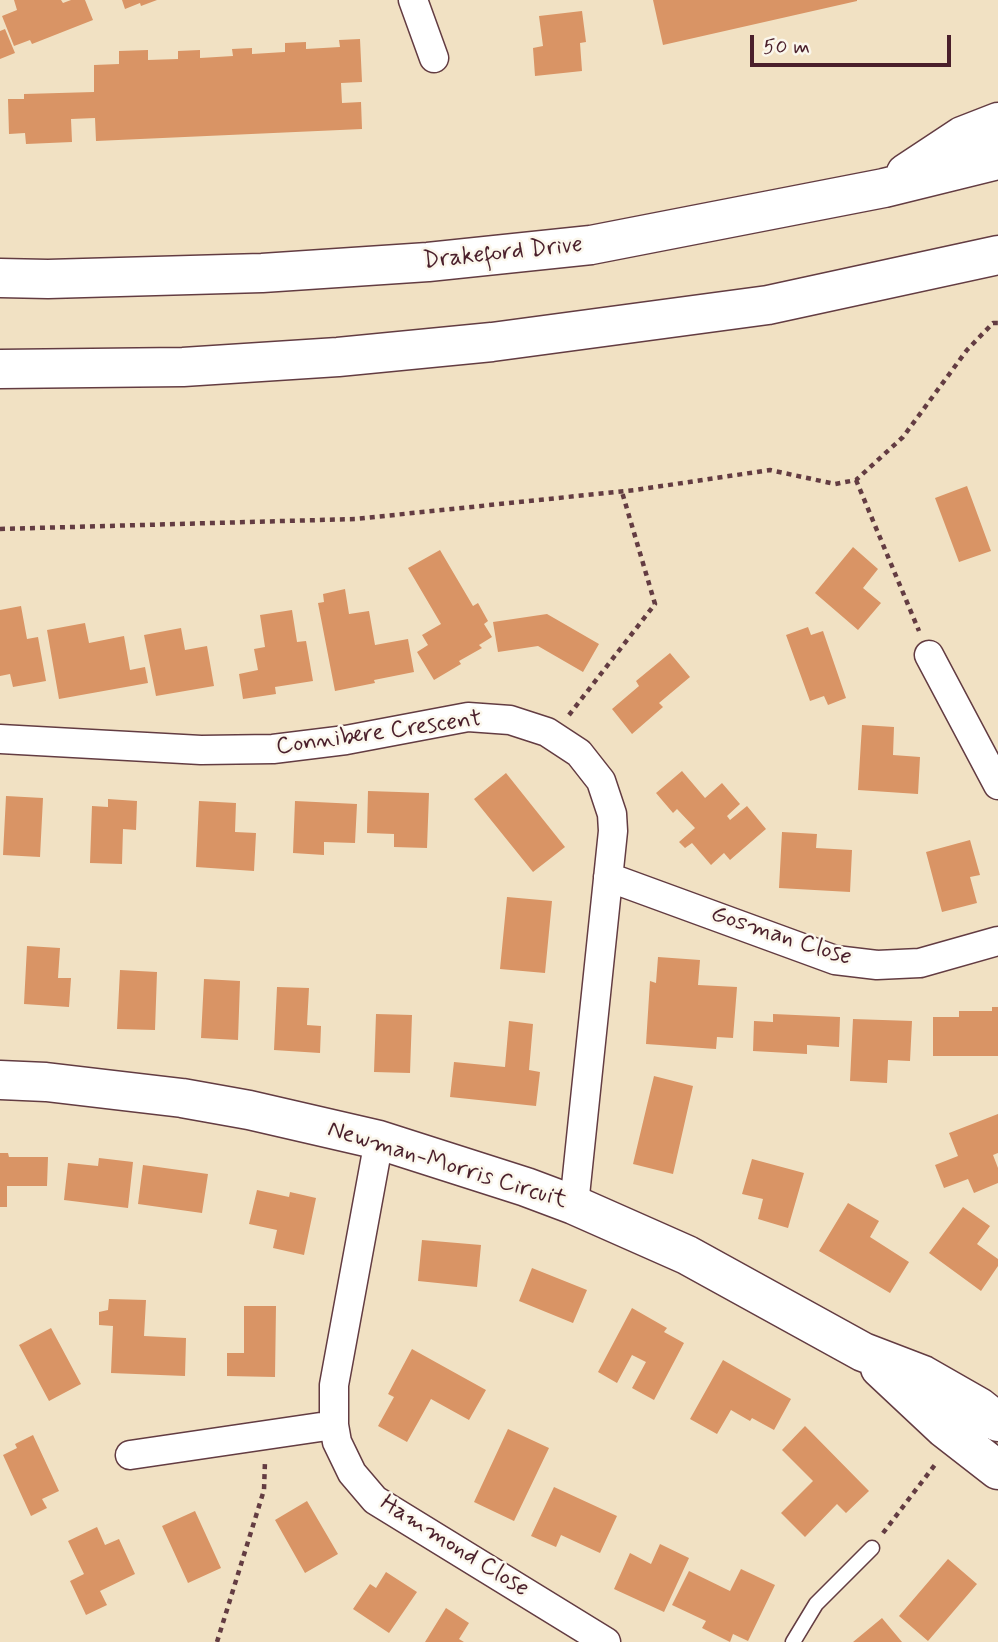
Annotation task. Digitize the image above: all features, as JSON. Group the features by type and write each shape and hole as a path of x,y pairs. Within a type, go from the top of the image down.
{"main road":[{"path":"884,188 962,136 998,122"},
{"name":"Drakeford Drive","path":"0,278 262,273 428,262 590,245 884,188 998,160"},
{"path":"0,369 196,366 338,358 492,342 768,304 997,256"},
{"name":"Newman-Morris Circuit","path":"0,1080 46,1082 182,1098 249,1110 379,1140 526,1187 687,1255 863,1352 923,1375 979,1407 998,1422"},
{"name":"Newman-Morris Circuit","path":"863,1352 956,1437 998,1470"}],"street":[{"path":"413,0 434,58"},
{"path":"929,655 998,785"},
{"name":"Connibere Crescent","path":"0,739 201,750 273,750 346,740 468,717 510,719 554,735 579,753 601,781 612,814 613,831 574,1205"},
{"name":"Gosman Close","path":"608,877 835,960 877,965 920,963 998,941"},
{"name":"Hammond Close","path":"379,1140 334,1385 334,1425 337,1442 352,1473 375,1500 606,1642"},
{"path":"130,1455 334,1425"}],"lane":[{"path":"793,1642 816,1604 872,1548"}],"path":[{"path":"0,529 355,519 622,492 770,470 835,484 856,480 903,437 967,350 993,323 998,323"},
{"path":"856,480 929,655"},
{"path":"554,735 655,604 622,492"},
{"path":"218,1642 264,1490 265,1435"},
{"path":"872,1548 956,1437"}],"building":[{"path":"14,0 61,0 63,3 85,0 93,20 32,44 30,40 14,46 2,16 17,10"},
{"path":"122,0 157,0 125,9"},
{"path":"653,0 857,0 857,1 663,45"},
{"path":"582,11 586,42 580,43 582,71 535,76 533,48 543,46 539,16"},
{"path":"5,29 15,53 0,59 0,31"},
{"path":"360,39 362,82 341,83 342,103 361,102 362,129 96,141 95,118 71,119 72,142 26,144 25,133 9,134 8,99 24,99 24,94 94,92 94,65 119,64 119,51 148,50 148,60 178,59 178,51 200,50 200,58 233,56 232,49 252,48 252,54 285,52 285,43 306,42 306,49 340,47 339,40"},
{"path":"967,486 991,551 959,562 935,498"},
{"path":"853,547 878,569 863,588 881,603 858,630 815,593"},
{"path":"440,550 473,606 478,603 488,621 484,624 492,637 479,645 482,648 459,661 461,664 434,680 417,652 428,645 422,635 441,624 408,568"},
{"path":"345,589 349,614 369,611 375,645 408,639 414,672 335,691 318,603 324,602 323,594"},
{"path":"21,606 27,639 38,637 46,681 13,687 10,674 0,676 0,610"},
{"path":"292,610 297,642 306,641 313,681 275,687 276,694 243,699 239,674 258,670 254,649 265,647 260,615"},
{"path":"547,614 599,644 583,672 538,646 498,652 493,622"},
{"path":"85,623 89,643 124,636 130,670 145,667 148,683 59,699 47,630"},
{"path":"808,627 811,635 823,631 846,698 828,705 824,696 810,701 786,635"},
{"path":"181,628 185,650 207,646 214,686 156,696 144,635"},
{"path":"670,653 690,677 659,703 663,707 632,734 612,709 639,686 636,681"},
{"path":"862,725 894,727 893,755 920,757 918,794 858,790"},
{"path":"682,771 705,798 722,783 740,804 727,816 730,820 747,806 766,829 730,860 724,853 711,865 692,843 685,848 679,842 695,828 677,809 673,813 656,793"},
{"path":"506,773 565,847 533,872 474,799"},
{"path":"368,791 429,793 427,848 394,847 394,834 367,833"},
{"path":"6,796 43,798 40,857 3,855"},
{"path":"108,799 137,801 136,830 123,829 122,864 90,863 92,806 108,807"},
{"path":"199,801 236,803 235,832 256,833 254,871 196,867"},
{"path":"295,801 357,804 355,843 324,842 324,855 293,853"},
{"path":"782,832 817,834 816,848 852,850 850,892 779,888"},
{"path":"970,840 980,875 970,877 977,903 942,912 926,852"},
{"path":"507,897 552,901 545,973 500,969"},
{"path":"27,946 60,948 58,978 71,978 69,1007 24,1004"},
{"path":"658,957 700,960 698,985 737,987 733,1038 717,1037 716,1049 646,1044 650,981 656,983"},
{"path":"120,970 157,972 155,1030 117,1029"},
{"path":"204,979 240,981 238,1040 201,1038"},
{"path":"277,987 309,988 307,1025 321,1026 320,1053 274,1050"},
{"path":"992,1007 998,1007 998,1056 933,1056 933,1017 959,1017 959,1011 992,1011"},
{"path":"376,1014 412,1015 410,1073 374,1072"},
{"path":"773,1014 840,1017 839,1047 807,1045 807,1054 753,1051 754,1021 773,1022"},
{"path":"853,1019 912,1021 910,1061 888,1060 887,1083 850,1081"},
{"path":"509,1021 533,1024 529,1070 540,1072 536,1106 450,1097 454,1062 505,1067"},
{"path":"654,1076 693,1086 673,1174 633,1164"},
{"path":"998,1114 998,1153 993,1155 998,1168 998,1183 974,1193 968,1179 944,1188 935,1165 958,1156 949,1133"},
{"path":"0,1153 8,1153 9,1157 48,1157 47,1186 7,1186 7,1207 0,1207"},
{"path":"99,1158 133,1162 128,1208 64,1200 68,1163 98,1166"},
{"path":"752,1159 804,1173 788,1228 758,1219 763,1199 742,1194"},
{"path":"143,1165 208,1174 202,1213 138,1204"},
{"path":"257,1190 289,1197 290,1192 316,1198 304,1255 273,1248 277,1230 249,1224"},
{"path":"848,1203 879,1221 870,1237 909,1262 890,1293 819,1251"},
{"path":"963,1207 990,1226 977,1244 998,1259 998,1266 981,1291 929,1253"},
{"path":"422,1240 481,1245 477,1287 418,1281"},
{"path":"532,1268 587,1290 573,1323 519,1301"},
{"path":"109,1299 146,1300 144,1336 186,1338 185,1376 111,1373 113,1326 99,1325 99,1312 108,1310"},
{"path":"244,1306 276,1306 275,1377 227,1376 227,1353 244,1353"},
{"path":"632,1308 667,1328 664,1332 684,1343 654,1400 632,1388 646,1362 632,1355 617,1383 598,1372"},
{"path":"51,1328 81,1384 49,1401 19,1345"},
{"path":"412,1349 486,1390 469,1420 431,1399 407,1442 378,1426 394,1397 388,1394"},
{"path":"723,1360 791,1399 774,1430 731,1410 717,1434 690,1419"},
{"path":"805,1426 869,1491 846,1513 837,1504 805,1537 781,1513 813,1481 782,1450"},
{"path":"508,1429 549,1448 514,1521 474,1502"},
{"path":"33,1435 59,1491 42,1499 47,1508 31,1516 3,1455 17,1448 15,1444"},
{"path":"554,1487 617,1516 600,1553 561,1535 556,1547 531,1536"},
{"path":"307,1501 338,1554 305,1573 275,1520"},
{"path":"195,1511 221,1568 188,1583 162,1526"},
{"path":"97,1527 105,1545 119,1539 135,1574 100,1591 107,1605 86,1615 70,1581 84,1574 68,1541"},
{"path":"660,1544 689,1558 664,1612 614,1589 630,1553 651,1564"},
{"path":"948,1559 977,1584 928,1641 899,1616"},
{"path":"741,1569 775,1585 748,1641 733,1634 730,1642 702,1628 706,1621 672,1605 689,1571 730,1591"},
{"path":"386,1572 417,1592 389,1633 353,1609 370,1584 376,1588"},
{"path":"446,1608 469,1623 459,1639 464,1642 425,1642"},
{"path":"882,1618 902,1642 853,1642"}]}
